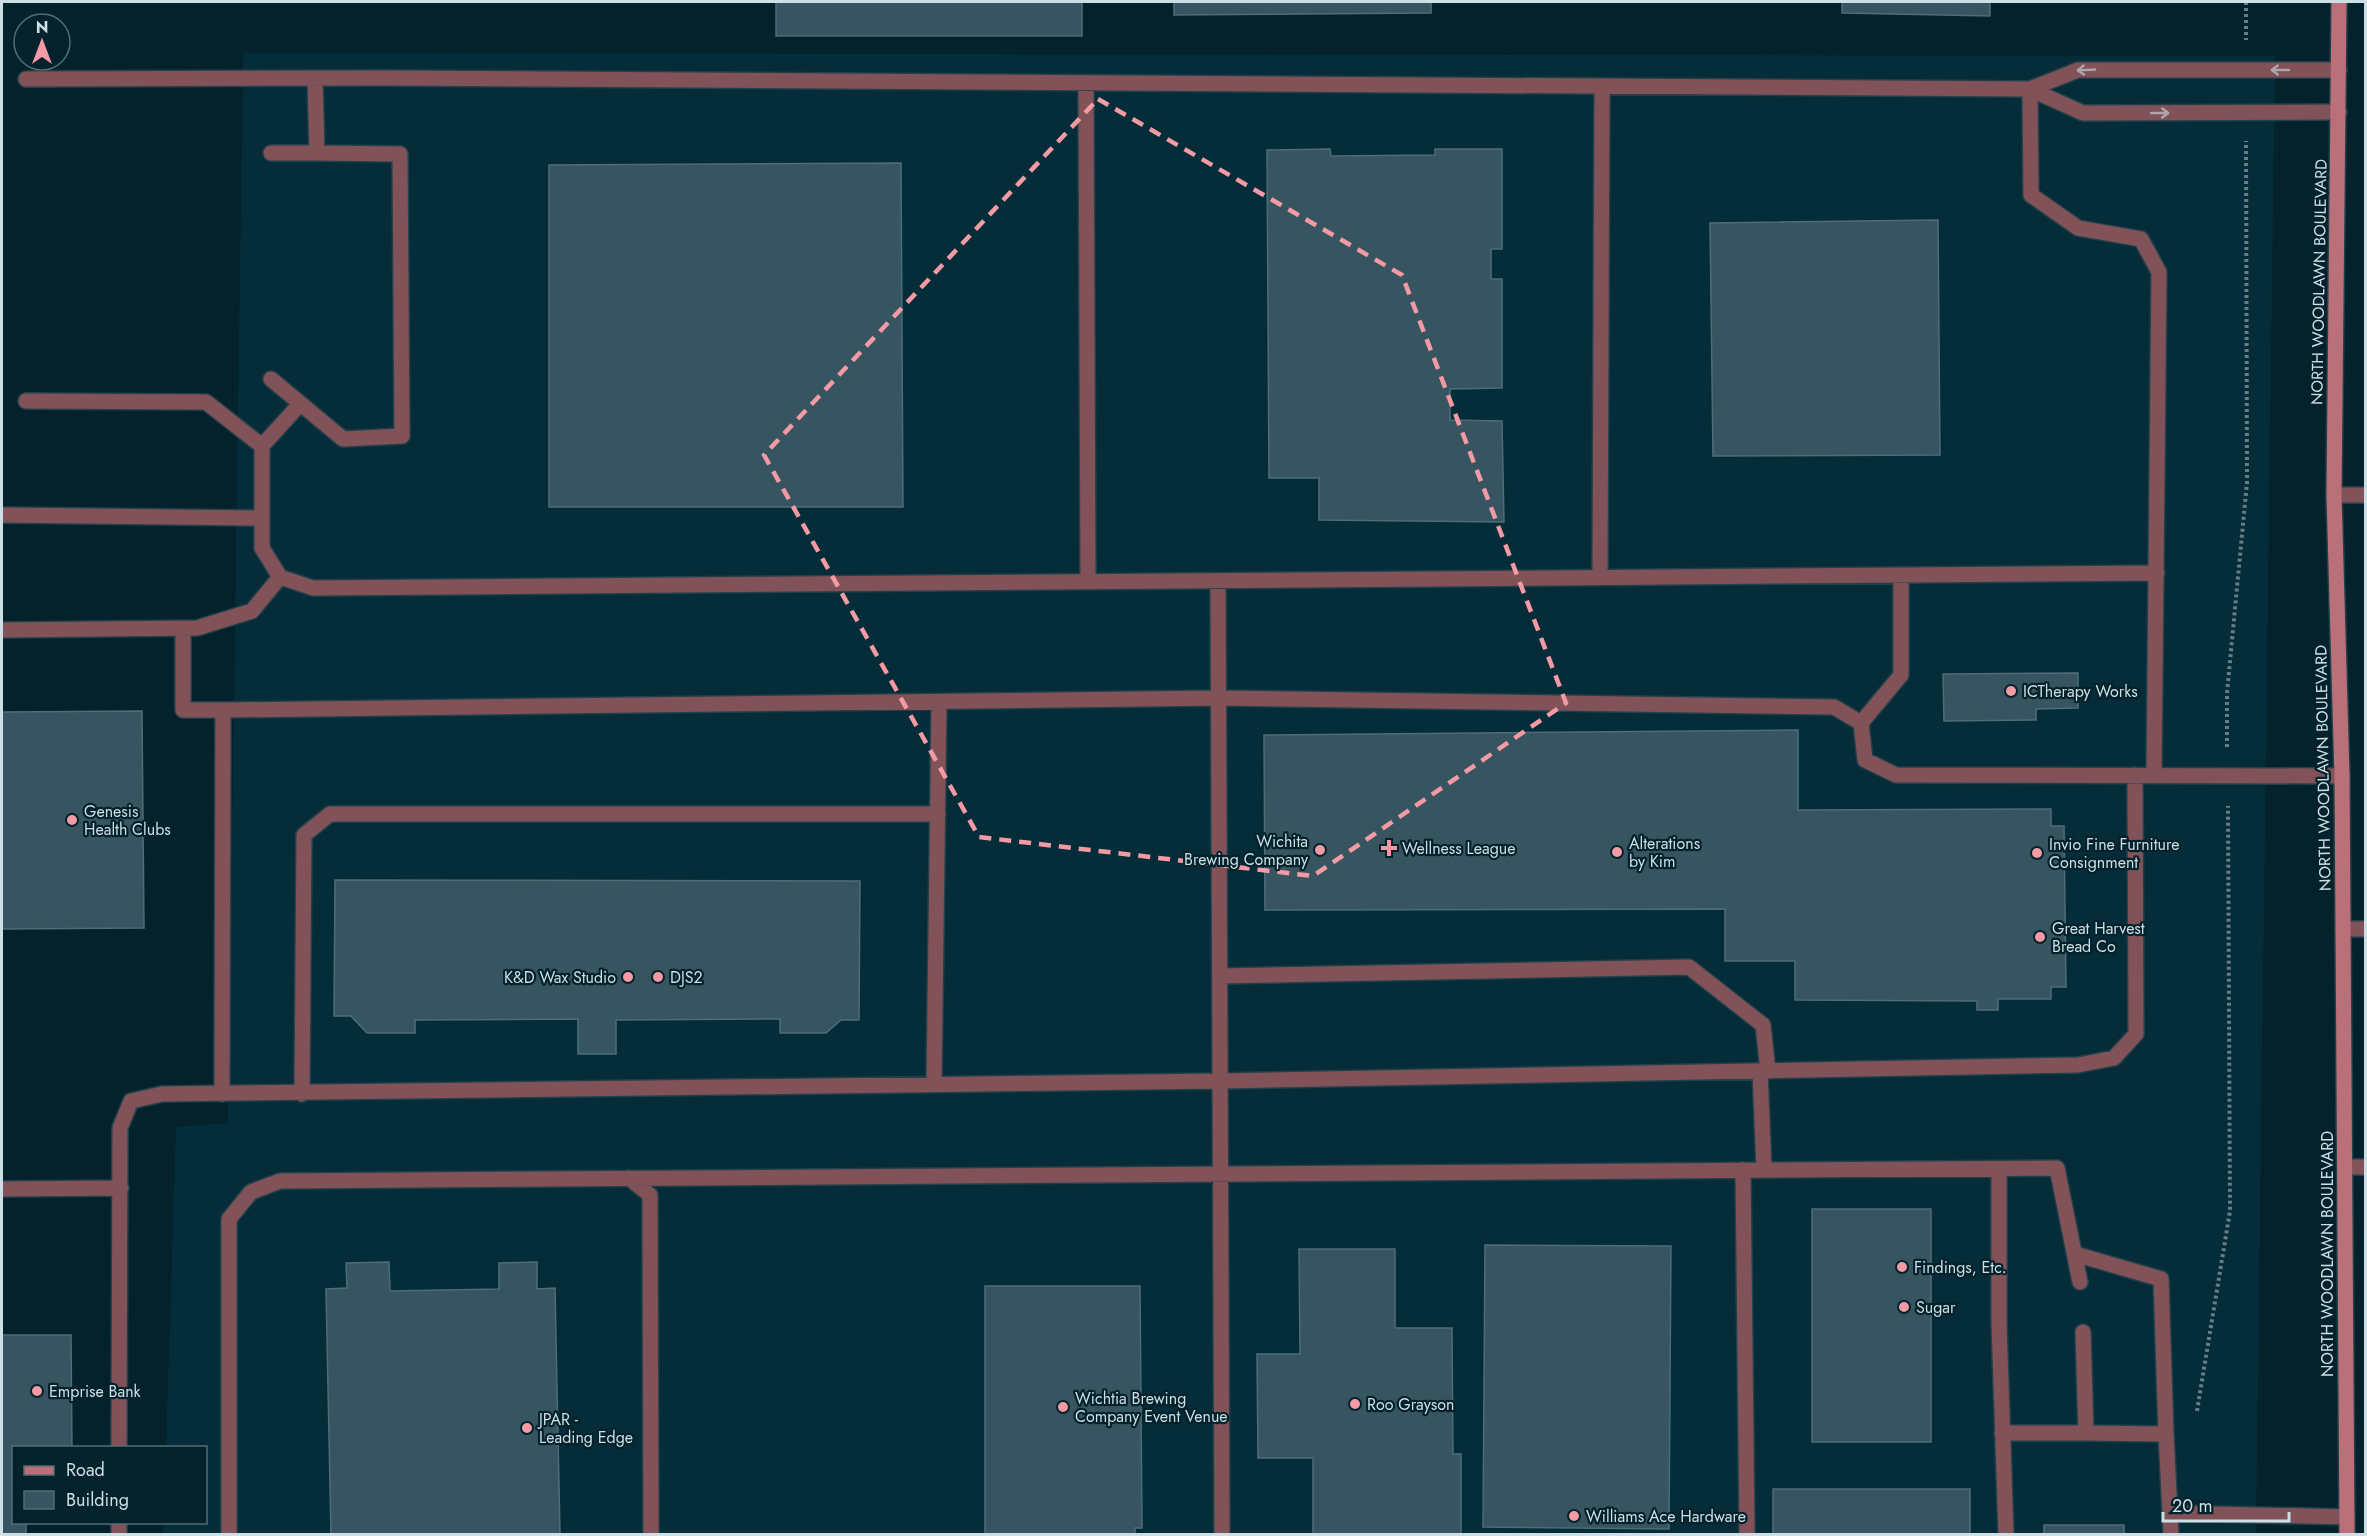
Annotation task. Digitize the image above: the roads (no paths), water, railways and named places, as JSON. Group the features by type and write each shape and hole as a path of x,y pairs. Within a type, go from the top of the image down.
{"main road":[{"name":"NORTH WOODLAWN BOULEVARD","path":"2339,2 2334,495 2342,776 2347,1534"}],"street":[{"path":"26,79 2030,89 2078,69 2339,69"},
{"path":"315,79 317,153"},
{"path":"1086,83 1088,582"},
{"path":"1600,578 1602,86"},
{"path":"2030,89 2082,113 2339,112"},
{"path":"2030,89 2031,195 2078,228 2142,239 2159,272 2154,775"},
{"path":"271,153 400,153 402,436 344,439 271,379"},
{"path":"26,401 206,402 262,446"},
{"path":"300,404 262,446 262,548 279,577 314,588 2157,573"},
{"path":"2334,495 2366,495"},
{"path":"2,515 262,518"},
{"path":"1901,575 1901,675 1861,723 1865,760 1896,774 2342,776"},
{"path":"2,630 197,628 252,611 279,577"},
{"path":"1218,581 1222,1534"},
{"path":"183,628 183,710 1219,698 1834,707 1861,723"},
{"path":"934,1084 939,702"},
{"path":"222,1094 223,710"},
{"path":"120,1446 120,1128 131,1101 162,1094 1220,1081 2078,1065 2114,1058 2136,1034 2135,775"},
{"path":"302,1094 304,835 330,814 938,814"},
{"path":"2343,928 2366,928"},
{"path":"1220,976 1689,967 1763,1025 1764,1170"},
{"path":"2344,1167 2366,1167"},
{"path":"230,1534 230,1219 251,1192 279,1181 2057,1168 2080,1282"},
{"path":"1998,1169 1998,1323 2006,1534"},
{"path":"1743,1170 1747,1534"},
{"path":"629,1178 650,1195 651,1534"},
{"path":"2,1189 121,1188"},
{"path":"2075,1254 2161,1279 2171,1534"},
{"path":"2083,1332 2086,1433"},
{"path":"2002,1433 2166,1434"},
{"path":"2170,1513 2347,1517"}],"place":[{"name":"ICTherapy Works","path":"2011,691"},
{"name":"Genesis Health Clubs","path":"72,820"},
{"name":"Wellness League","path":"1389,848"},
{"name":"Wichita Brewing Company","path":"1320,850"},
{"name":"Alterations by Kim","path":"1617,852"},
{"name":"Invio Fine Furniture Consignment","path":"2037,853"},
{"name":"Great Harvest Bread Co","path":"2040,937"},
{"name":"K&D Wax Studio","path":"628,977"},
{"name":"DJS2","path":"658,977"},
{"name":"Findings, Etc.","path":"1902,1267"},
{"name":"Sugar","path":"1904,1307"},
{"name":"Emprise Bank","path":"37,1391"},
{"name":"Roo Grayson","path":"1355,1404"},
{"name":"Wichtia Brewing Company Event Venue","path":"1063,1407"},
{"name":"JPAR - Leading Edge","path":"527,1428"},
{"name":"Williams Ace Hardware","path":"1574,1516"}]}
